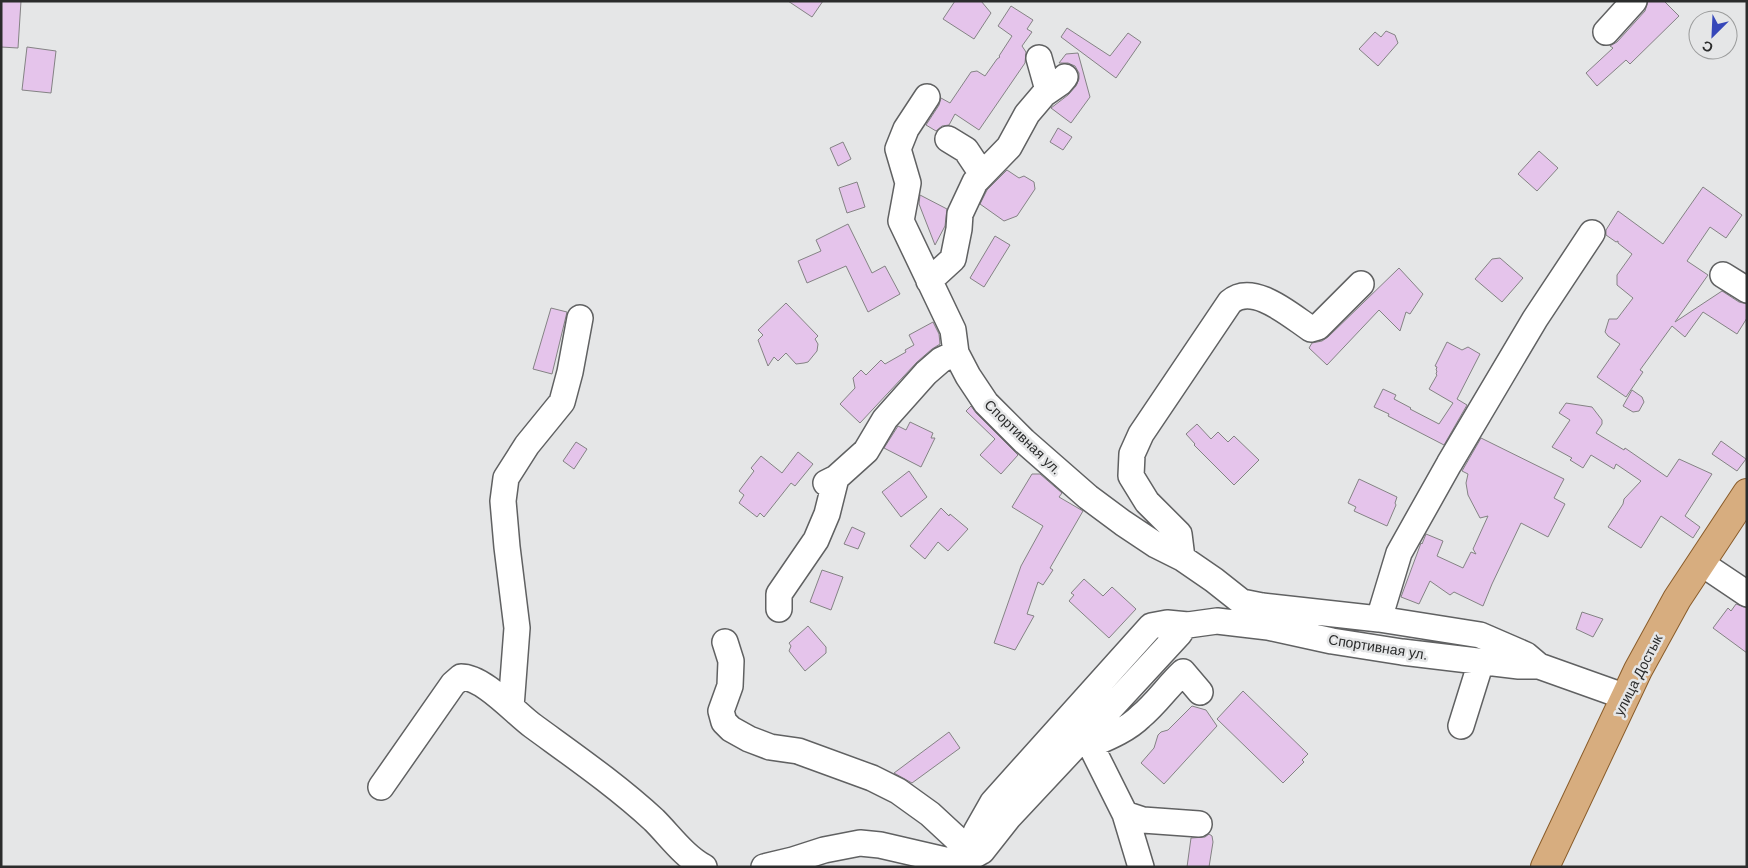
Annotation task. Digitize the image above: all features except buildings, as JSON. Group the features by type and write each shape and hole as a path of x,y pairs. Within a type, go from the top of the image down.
{"main road":[{"name":"улица Достык","path":"1545,867 1638,670 1677,599 1747,492"}],"street":[{"path":"1606,32 1634,1"},
{"path":"929,281 952,259 960,229 960,214 975,182 1010,147 1028,114 1056,83 1039,58"},
{"name":"Спортивная ул.","path":"927,97 906,129 898,148 908,183 901,221 953,330 956,353 968,376 986,403 1024,441 1088,498 1156,545 1182,558 1257,614 1268,627"},
{"path":"948,140 966,150 982,174"},
{"path":"1379,618 1400,553 1408,536 1535,319 1592,232"},
{"path":"1723,275 1747,290"},
{"path":"1182,558 1179,534 1148,502 1131,476 1132,454 1141,434 1230,302 1236,297 1248,295 1261,297 1311,329 1318,327 1360,284"},
{"path":"511,707 517,628 503,501 506,478 527,444 562,402 570,372 580,318"},
{"path":"779,609 779,594 816,540 823,523 831,480 866,452 884,419 926,373 941,360 956,353"},
{"path":"1701,563 1747,594"},
{"name":"Спортивная ул.","path":"1242,602 1262,606 1379,618 1480,635 1526,655 1538,666"},
{"name":"Спортивная ул.","path":"975,855 976,832 993,802 1150,626 1167,623 1186,625 1217,621 1268,627 1350,644 1481,662 1538,666 1626,697"},
{"path":"764,867 824,850 860,843 880,845 950,861 975,855 1008,818 1094,735 1120,698 1186,625"},
{"path":"725,642 731,661 730,686 722,711 724,722 731,729 749,739 770,747 798,751 872,778 898,791 930,814 975,855"},
{"path":"1461,726 1481,662"},
{"path":"1149,725 1169,684 1183,672 1200,692"},
{"path":"381,787 453,684 461,677 468,677 487,688 531,724 614,785 654,821 690,859 704,867"},
{"path":"1120,698 1149,725"},
{"path":"1094,735 1130,724 1149,725"},
{"path":"1094,735 1094,752 1125,814 1141,867"},
{"path":"1125,814 1143,820 1199,824"}]}
